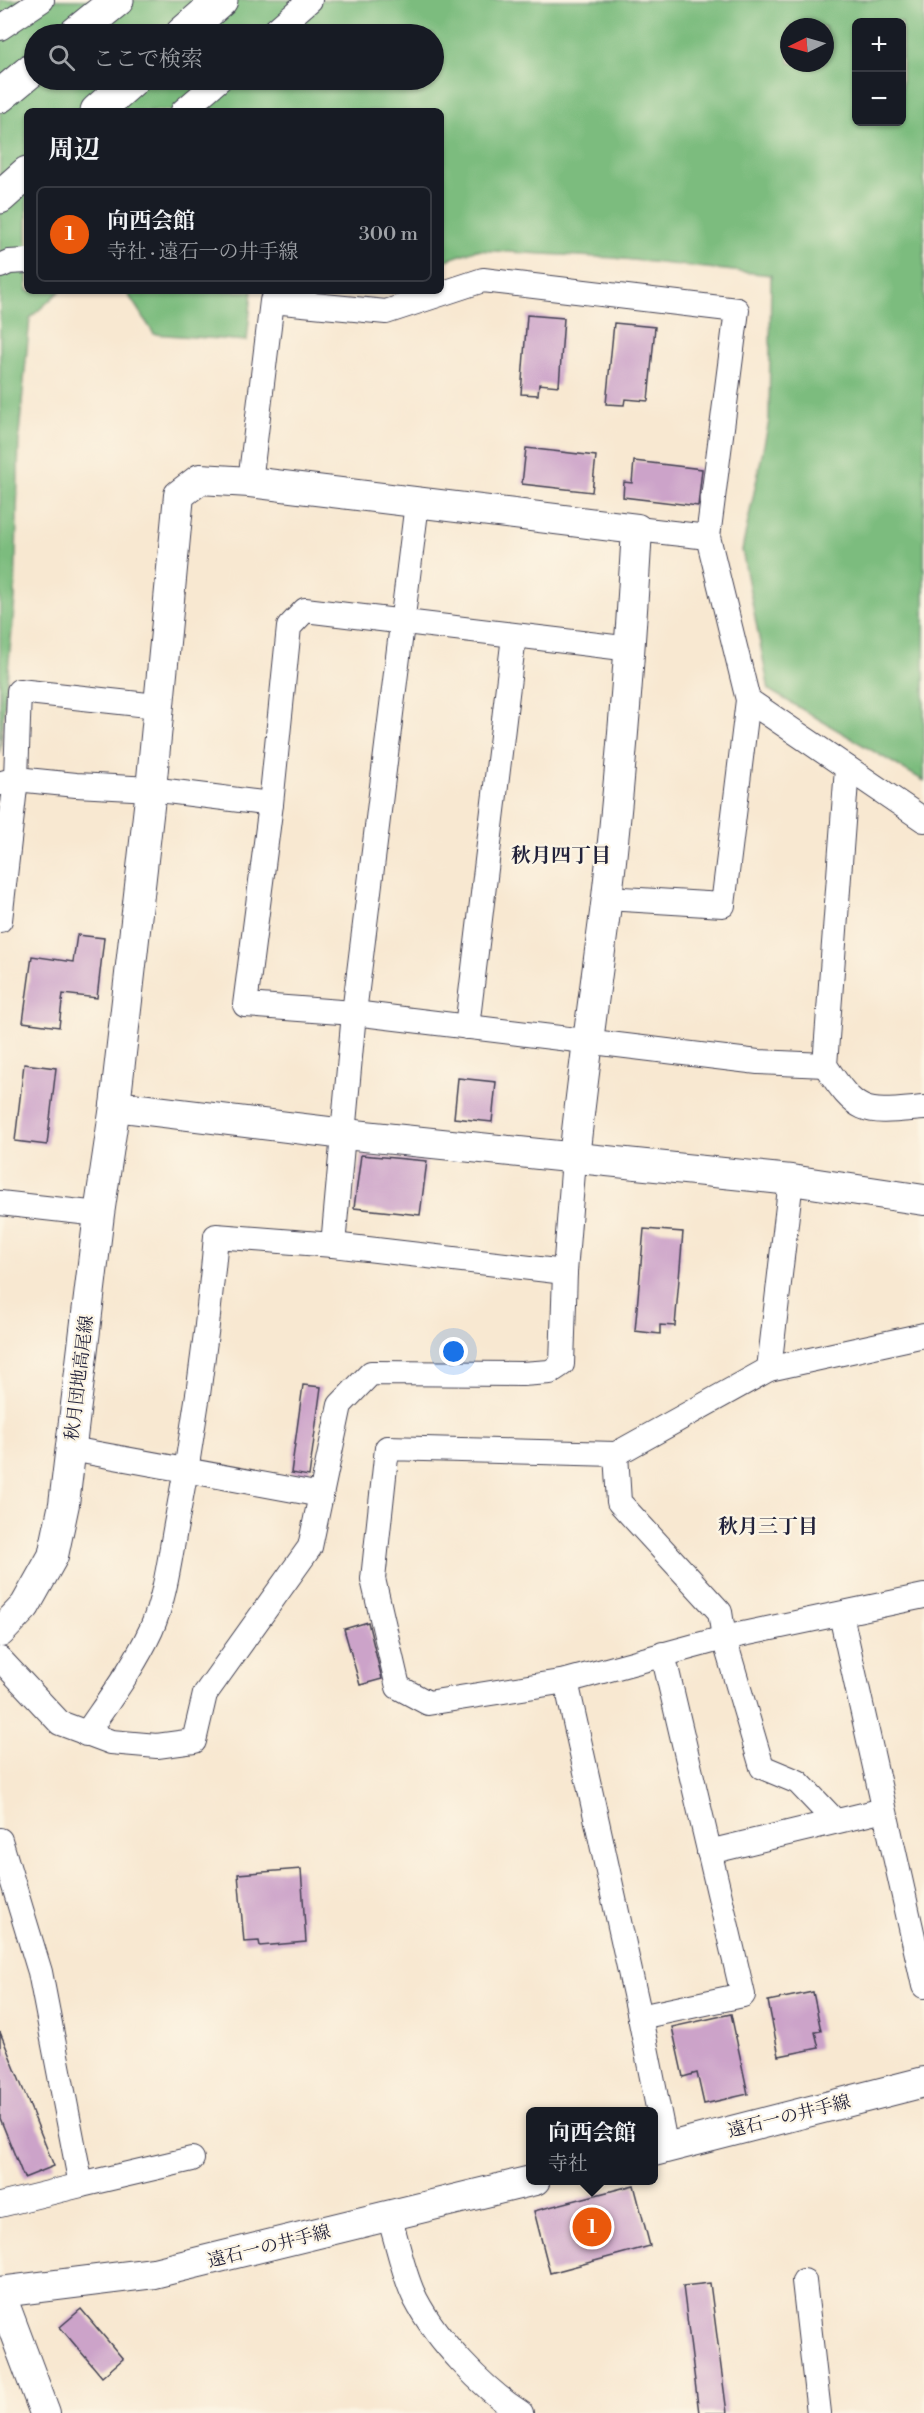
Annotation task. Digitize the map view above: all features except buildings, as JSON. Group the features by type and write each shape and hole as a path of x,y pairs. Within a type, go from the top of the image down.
{"highway":[{"path":"87,24 117,0"},
{"path":"193,24 221,0"},
{"path":"0,96 24,76"},
{"path":"100,108 121,90"},
{"path":"0,197 24,176"}],"street":[{"path":"0,28 42,0"},
{"path":"282,24 310,0"},
{"path":"186,108 207,90"},
{"path":"0,266 9,262 24,261"},
{"path":"444,293 483,280 737,310 708,537 747,700 723,905 606,898"},
{"path":"250,482 272,301 386,312 441,294"},
{"name":"秋月団地高尾線","path":"0,1632 26,1606 53,1556 64,1504 99,1214 115,1106 151,789 157,706 179,495 200,479 250,482 637,530"},
{"path":"333,1245 345,1134 354,1013 417,503"},
{"path":"0,1659 60,1723 86,1734 111,1742 158,1746 194,1741 205,1694 310,1547 340,1406 371,1373 522,1374 550,1372 562,1364 565,1272 574,1159 586,1041 606,898 631,650 637,530 708,537"},
{"path":"631,650 305,610 289,627 271,804 245,1005 354,1013 758,1062 825,1065"},
{"path":"467,1027 514,636"},
{"path":"0,920 8,781 19,691 157,706"},
{"path":"747,700 924,820"},
{"path":"847,768 825,1065 844,1094 867,1111 924,1108"},
{"path":"8,781 151,789 271,804"},
{"path":"115,1106 345,1134 791,1180 924,1200"},
{"path":"769,1369 791,1180"},
{"path":"0,1203 99,1214"},
{"path":"86,1734 120,1683 151,1629 165,1584 186,1472 210,1312 216,1236 333,1245 565,1272"},
{"path":"924,1335 769,1369 615,1454 387,1448 373,1579 398,1687 428,1702 567,1681 724,1638 924,1596"},
{"path":"71,1449 186,1472 321,1495"},
{"path":"615,1454 619,1502 720,1612 724,1638 762,1767 798,1782 835,1821"},
{"path":"841,1615 884,1810 921,1957 924,1986"},
{"path":"640,2017 743,1995 663,1654"},
{"path":"567,1681 640,2017 654,2107"},
{"path":"709,1852 884,1810"},
{"path":"0,1840 40,1972 81,2185"},
{"name":"遠石一の井手線","path":"660,2150 924,2082"},
{"path":"0,2205 192,2159"},
{"name":"遠石一の井手線","path":"0,2292 154,2274 526,2183"},
{"path":"389,2217 416,2299 495,2406 521,2413"},
{"path":"804,2282 819,2413"},
{"path":"0,2292 45,2413"}],"green space":[{"path":"0,0 924,0 924,781 769,690 742,550 769,421 771,275 614,258 475,250 444,261 444,108 24,108 24,294 57,294 30,318 19,434 15,599 0,753"},
{"path":"128,294 252,294 247,341 154,334"}],"place":[{"name":"向西会館","path":"592,2227"}],"district":[{"name":"秋月四丁目","path":"561,855"},
{"name":"秋月三丁目","path":"768,1526"}]}
